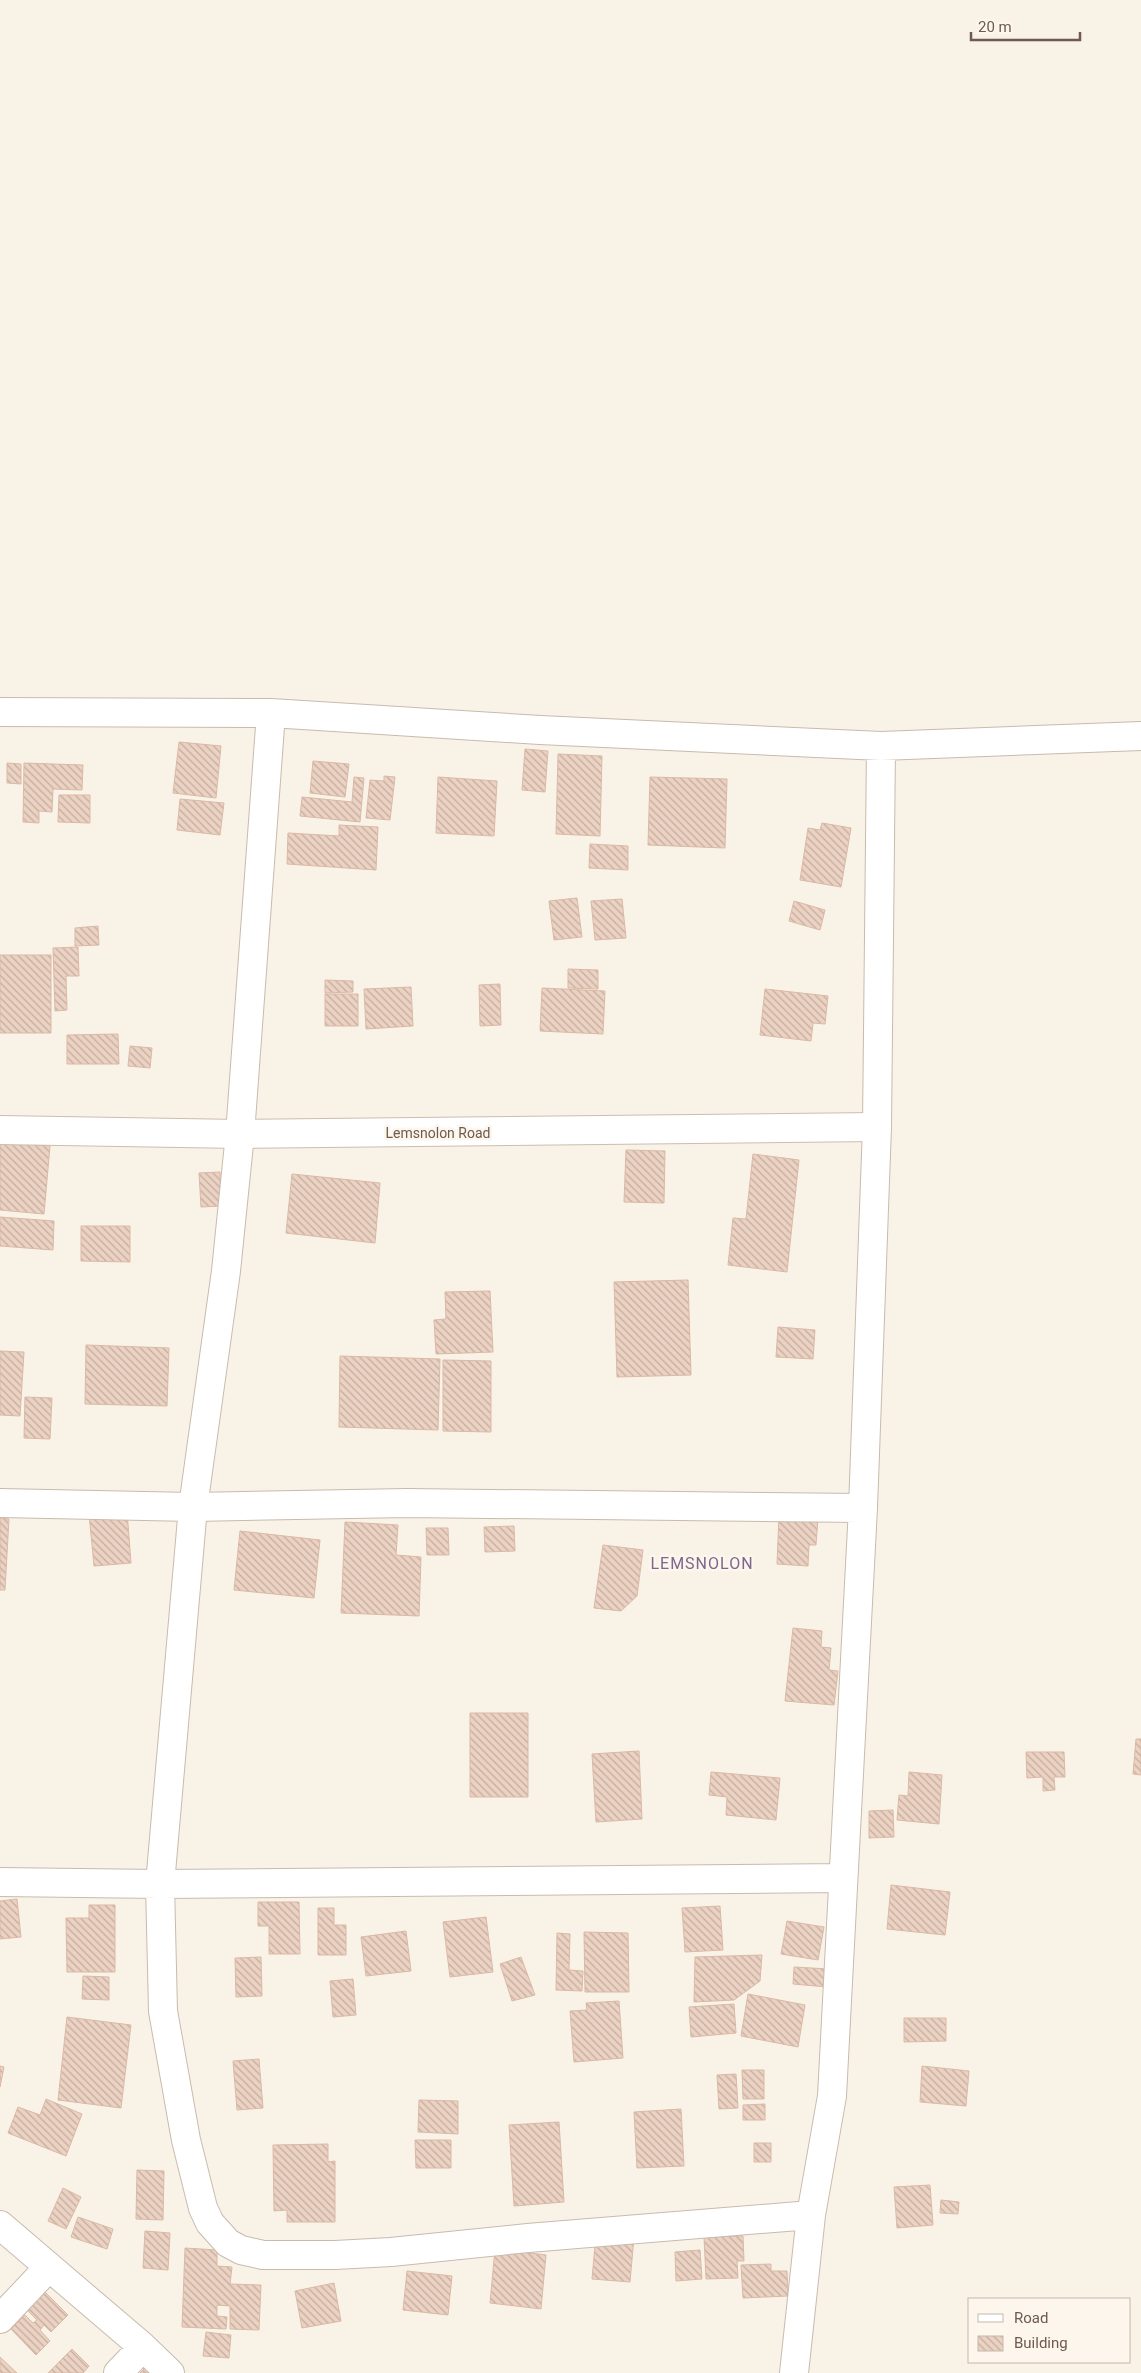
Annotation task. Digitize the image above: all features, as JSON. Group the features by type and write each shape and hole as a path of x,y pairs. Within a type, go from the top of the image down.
{"street":[{"path":"0,712 271,713 540,730 881,746 1141,736"},
{"path":"271,713 240,1134 226,1272 193,1508 160,1884 163,2011 192,2170 210,2222 228,2243 241,2250 263,2255 344,2255 811,2215"},
{"path":"794,2373 811,2215 832,2096 863,1508 877,1127 881,746"},
{"name":"Lemsnolon Road","path":"0,1130 240,1134 877,1127"},
{"path":"0,1503 193,1508 407,1504 863,1508"},
{"path":"0,1882 160,1884 842,1878"},
{"path":"0,2225 48,2268 143,2347 170,2373"},
{"path":"0,2319 48,2268"},
{"path":"118,2373 143,2347"}],"building":[{"path":"179,742 221,746 216,798 173,793"},
{"path":"525,749 548,751 545,792 522,790"},
{"path":"558,754 602,756 600,836 556,834"},
{"path":"313,761 349,764 345,797 310,793"},
{"path":"7,763 21,764 21,784 7,783"},
{"path":"24,763 83,765 82,790 53,789 52,812 39,811 39,823 23,822"},
{"path":"384,776 395,777 390,820 366,818 370,780 384,781"},
{"path":"354,777 364,778 360,822 300,816 302,797 352,802"},
{"path":"438,777 497,781 494,836 436,833"},
{"path":"650,777 727,779 725,848 648,845"},
{"path":"59,795 90,795 90,823 58,822"},
{"path":"180,799 224,803 220,835 177,830"},
{"path":"822,823 851,828 841,887 800,880 808,828 820,830"},
{"path":"339,825 378,827 376,870 287,864 288,833 339,836"},
{"path":"590,844 628,846 628,870 589,868"},
{"path":"577,898 582,937 554,940 549,901"},
{"path":"622,899 626,938 595,940 591,901"},
{"path":"794,901 825,910 820,930 789,921"},
{"path":"98,926 99,945 75,946 75,928"},
{"path":"78,947 79,976 66,976 67,1010 55,1011 53,948"},
{"path":"0,955 51,955 51,1033 0,1033"},
{"path":"568,969 598,970 598,989 568,988"},
{"path":"325,980 353,981 353,992 325,993"},
{"path":"500,984 501,1025 480,1026 479,985"},
{"path":"411,987 413,1026 366,1029 364,989"},
{"path":"542,988 605,991 603,1034 540,1031"},
{"path":"765,989 828,996 825,1024 813,1023 811,1041 760,1035"},
{"path":"325,994 358,994 358,1026 325,1026"},
{"path":"118,1034 119,1064 67,1064 67,1035"},
{"path":"130,1046 152,1048 150,1068 128,1066"},
{"path":"0,1142 50,1146 44,1214 0,1210"},
{"path":"626,1150 665,1151 664,1203 624,1202"},
{"path":"753,1154 799,1160 787,1272 728,1265 733,1218 746,1219"},
{"path":"220,1172 221,1206 201,1207 199,1173"},
{"path":"292,1174 380,1183 375,1243 286,1233"},
{"path":"0,1217 54,1221 53,1250 0,1246"},
{"path":"81,1226 130,1226 130,1262 81,1261"},
{"path":"688,1280 691,1375 617,1377 614,1282"},
{"path":"490,1291 493,1352 436,1354 434,1320 446,1319 445,1292"},
{"path":"778,1327 815,1330 813,1359 776,1357"},
{"path":"86,1345 169,1348 167,1406 85,1404"},
{"path":"0,1351 24,1352 20,1416 0,1415"},
{"path":"340,1356 440,1359 438,1430 339,1427"},
{"path":"443,1360 491,1361 491,1432 443,1431"},
{"path":"25,1397 52,1398 50,1439 24,1438"},
{"path":"127,1511 131,1563 94,1566 89,1514"},
{"path":"779,1516 818,1518 816,1545 809,1545 808,1566 777,1564"},
{"path":"0,1518 9,1519 5,1590 0,1590"},
{"path":"345,1522 398,1525 396,1555 421,1557 419,1616 341,1613"},
{"path":"514,1526 515,1551 485,1552 484,1527"},
{"path":"426,1528 448,1528 449,1555 427,1555"},
{"path":"240,1531 320,1540 314,1598 234,1590"},
{"path":"603,1545 643,1550 637,1596 621,1611 594,1608"},
{"path":"793,1628 822,1631 821,1647 831,1648 829,1670 838,1671 834,1705 785,1701"},
{"path":"470,1713 528,1713 528,1797 470,1797"},
{"path":"1136,1739 1141,1739 1141,1775 1133,1774"},
{"path":"639,1751 642,1819 596,1822 592,1754"},
{"path":"1026,1752 1064,1752 1065,1777 1054,1777 1055,1790 1043,1791 1043,1777 1027,1778"},
{"path":"711,1772 780,1778 776,1820 726,1815 727,1797 709,1795"},
{"path":"909,1772 942,1775 939,1824 897,1820 899,1795 908,1796"},
{"path":"893,1810 894,1837 869,1838 869,1811"},
{"path":"891,1885 950,1892 945,1935 887,1929"},
{"path":"17,1899 21,1937 0,1939 0,1901"},
{"path":"258,1902 299,1902 300,1954 269,1954 269,1926 258,1926"},
{"path":"89,1905 115,1905 115,1972 67,1972 66,1918 89,1918"},
{"path":"720,1906 723,1950 685,1952 682,1908"},
{"path":"318,1908 334,1908 334,1925 346,1925 346,1955 318,1955"},
{"path":"486,1917 493,1972 450,1977 443,1922"},
{"path":"787,1921 824,1927 818,1960 781,1954"},
{"path":"406,1931 411,1971 366,1976 361,1937"},
{"path":"584,1932 628,1933 629,1992 585,1992"},
{"path":"557,1933 570,1934 569,1970 583,1971 582,1991 556,1990"},
{"path":"762,1955 760,1981 734,2000 694,2002 695,1957"},
{"path":"261,1957 262,1996 236,1997 235,1958"},
{"path":"521,1957 535,1995 512,2001 500,1964"},
{"path":"794,1967 829,1969 827,1987 793,1984"},
{"path":"83,1976 109,1977 109,2000 82,1999"},
{"path":"353,1979 356,2015 333,2017 330,1981"},
{"path":"748,1994 805,2005 798,2047 741,2036"},
{"path":"619,2001 623,2058 574,2062 570,2011 587,2010 586,2003"},
{"path":"734,2004 736,2033 691,2037 689,2007"},
{"path":"67,2017 131,2025 121,2108 58,2100"},
{"path":"904,2018 946,2018 946,2041 904,2042"},
{"path":"259,2059 263,2108 237,2110 233,2061"},
{"path":"0,2066 4,2067 0,2087"},
{"path":"922,2066 969,2071 966,2106 920,2102"},
{"path":"742,2070 764,2070 764,2099 743,2099"},
{"path":"736,2074 738,2108 719,2109 717,2075"},
{"path":"46,2099 82,2114 66,2156 8,2133 18,2107 40,2115"},
{"path":"419,2100 458,2101 458,2134 418,2132"},
{"path":"765,2104 765,2120 743,2120 743,2105"},
{"path":"681,2109 684,2166 637,2168 634,2112"},
{"path":"559,2122 564,2202 514,2206 509,2125"},
{"path":"415,2140 451,2140 451,2168 416,2168"},
{"path":"754,2143 771,2143 771,2162 754,2162"},
{"path":"328,2144 328,2162 335,2161 335,2222 287,2222 287,2210 274,2211 273,2145"},
{"path":"137,2170 164,2171 163,2220 136,2219"},
{"path":"930,2185 933,2225 897,2228 894,2187"},
{"path":"63,2188 81,2197 66,2229 48,2221"},
{"path":"941,2200 959,2202 958,2214 940,2213"},
{"path":"78,2217 113,2229 107,2249 71,2237"},
{"path":"145,2231 170,2233 168,2270 143,2268"},
{"path":"596,2234 634,2237 630,2282 592,2279"},
{"path":"743,2236 744,2261 737,2261 738,2278 706,2279 704,2237"},
{"path":"185,2248 217,2250 217,2266 232,2267 230,2284 261,2285 259,2330 230,2329 230,2306 217,2305 217,2316 227,2317 226,2329 182,2327"},
{"path":"495,2249 546,2255 541,2309 490,2303"},
{"path":"700,2250 702,2279 676,2281 675,2252"},
{"path":"771,2264 771,2271 787,2271 788,2296 743,2298 741,2265"},
{"path":"407,2271 452,2276 448,2315 403,2310"},
{"path":"334,2283 341,2321 302,2328 295,2291"},
{"path":"45,2292 68,2315 51,2332 44,2325 40,2330 50,2341 36,2355 11,2329 25,2315 33,2323 37,2320 27,2310"},
{"path":"206,2332 231,2335 229,2358 203,2356"},
{"path":"72,2349 89,2366 83,2373 48,2373"},
{"path":"0,2357 17,2373 0,2373"},
{"path":"146,2367 153,2373 140,2373"}],"district":[{"name":"LEMSNOLON","path":"702,1563"}]}
